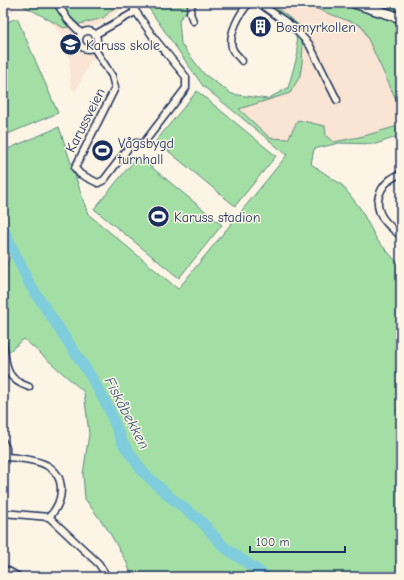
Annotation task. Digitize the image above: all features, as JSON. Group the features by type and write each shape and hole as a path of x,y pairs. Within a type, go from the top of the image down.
{"street":[{"path":"57,3 68,20 81,33"},
{"name":"Karussveien","path":"94,48 112,76 115,88 75,168 80,174 98,183 104,180 129,147 136,143 143,144 186,88 186,78 135,12 130,3"},
{"path":"192,3 190,13 193,21"},
{"path":"242,61 232,49 231,42 237,23 249,3"},
{"path":"259,3 293,27 309,44 337,100"},
{"path":"354,3 401,18"},
{"path":"96,34 135,12"},
{"path":"90,31 96,34 98,40 94,48 88,50 80,45 79,39 81,33 90,31"},
{"path":"401,174 395,176 385,184 378,200 382,218 401,236"},
{"path":"3,342 8,373 18,383 29,387"},
{"path":"3,442 6,448 4,457 45,464 56,474 62,488 62,496 57,508 50,517"},
{"path":"3,513 22,516 50,517 99,564 107,577"},
{"path":"3,568 18,577"}],"shaded area":[{"path":"3,3 17,3 17,7 3,20"},
{"name":"Karuss skole","path":"18,3 52,3 77,32 76,42 79,48 96,56 96,61 91,60 75,92 71,88 69,55 61,35 45,15"},
{"path":"59,3 120,3 121,5 120,10 97,26 85,26 77,24"},
{"path":"270,3 301,3 362,26 400,108 401,125 364,136 334,142 326,136 288,139 270,138 239,108 290,93 300,76 303,41 299,25"}],"green space":[{"path":"19,3 119,3 103,18 64,28"},
{"path":"145,3 193,3 179,20 181,44 204,74 232,94 267,99 288,88 298,53 295,29 261,8 245,3 270,3 299,25 303,41 302,63 300,76 290,93 239,109 270,138 288,139 298,120 325,126 326,136 334,142 364,136 401,125 401,133 399,136 376,144 339,143 314,149 311,164 342,185 360,208 377,240 397,262 401,264 401,577 132,577 127,563 108,530 85,499 83,474 89,434 84,392 24,339 6,354 3,345 3,274 11,254 3,250 3,151 59,127 88,214 178,289 287,155 203,86"},
{"path":"301,3 401,3 399,67 401,115 400,108 362,26"},
{"path":"17,18 58,113 3,136 3,24"},
{"path":"197,91 276,156 235,206 156,141"},
{"name":"Karuss stadion","path":"138,156 222,225 179,278 94,209"}],"waterway":[{"name":"Fiskåbekken","path":"3,228 30,285 90,375 108,407 122,442 143,472 170,497 200,520 224,547 267,577"}],"place":[{"name":"Bosmyrkollen","path":"260,27"},
{"name":"Karuss skole","path":"71,45"},
{"name":"Vågsbygd turnhall","path":"102,151"},
{"name":"Karuss stadion","path":"158,217"}]}
